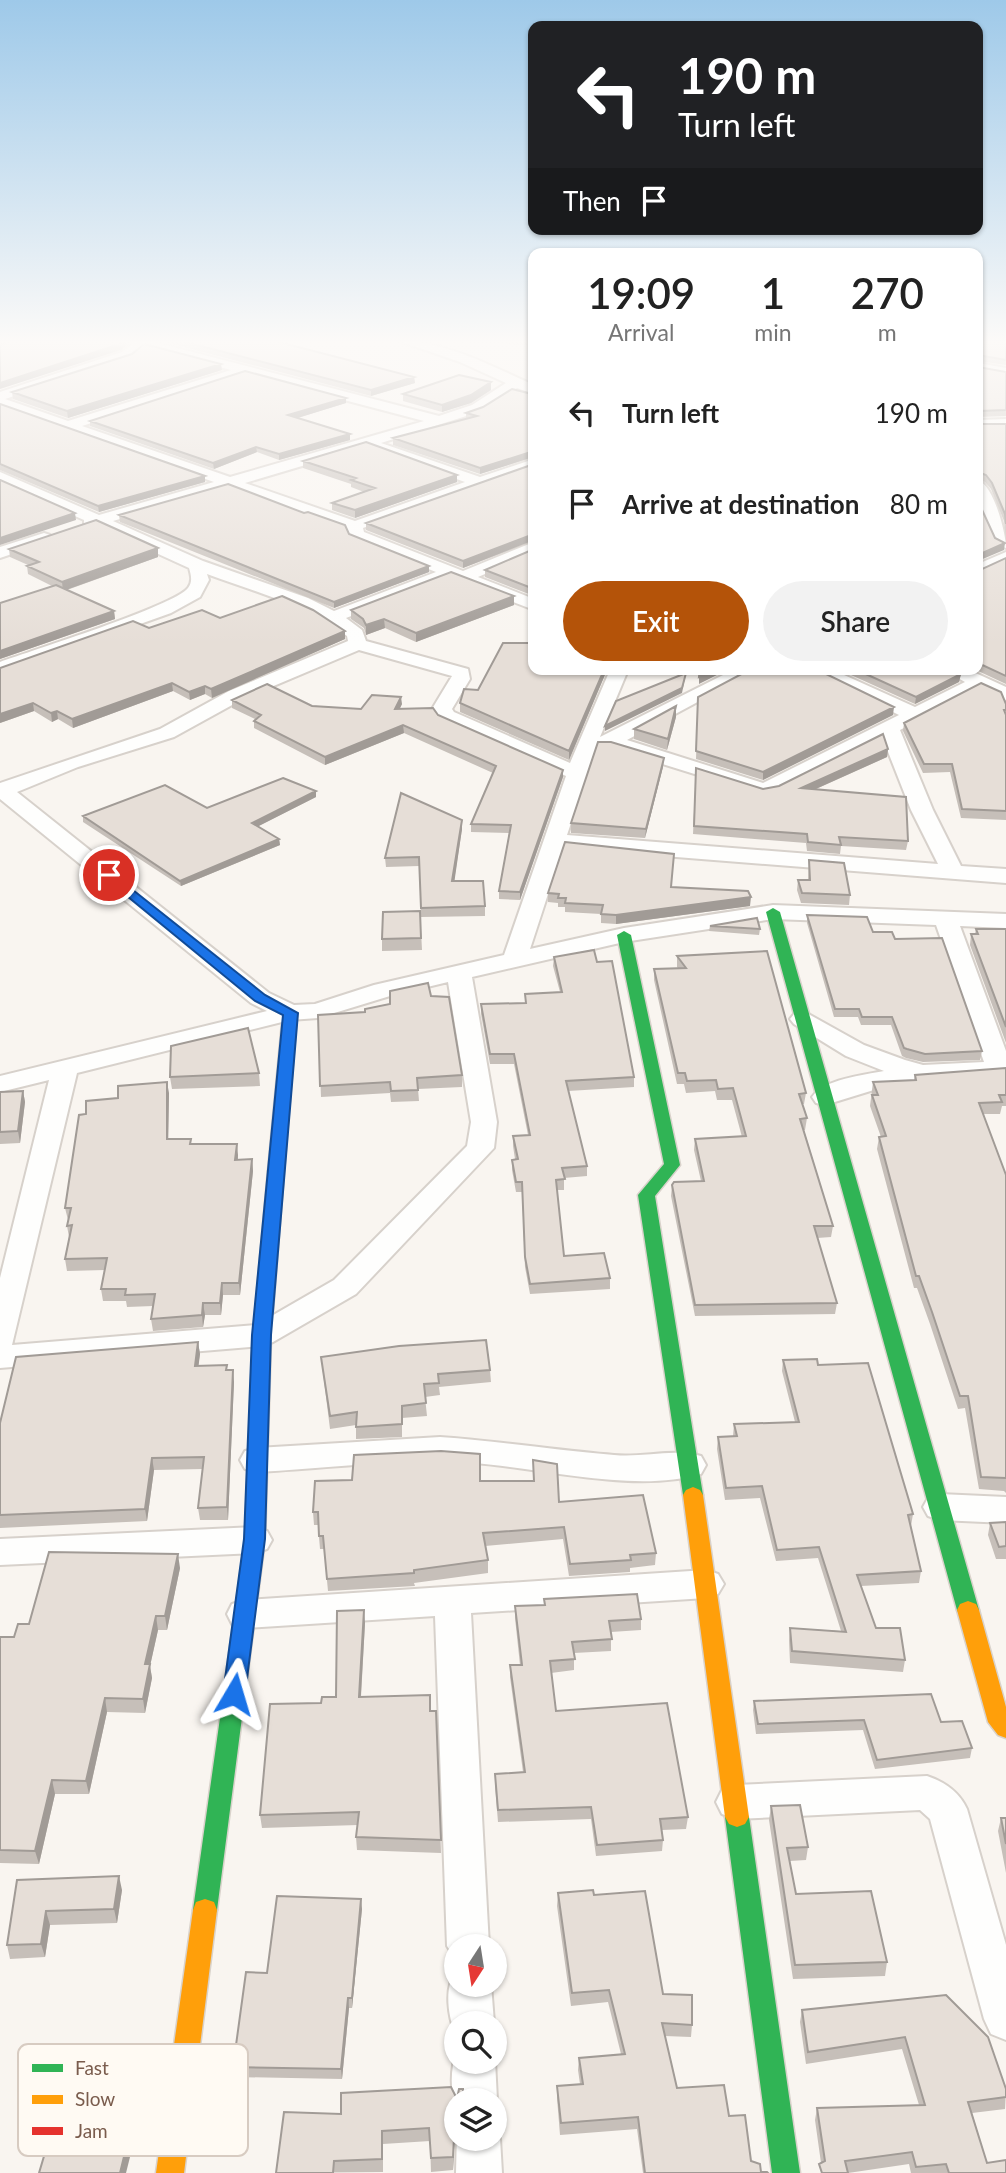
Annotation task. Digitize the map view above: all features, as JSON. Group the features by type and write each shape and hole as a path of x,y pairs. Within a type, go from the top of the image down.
{"street":[{"path":"122,442 236,481 355,526 528,466"},
{"path":"0,553 96,521 368,443 479,482"},
{"path":"0,477 197,565 333,617 356,634 359,644"},
{"path":"983,496 1006,549"},
{"path":"355,526 356,535 528,603"},
{"path":"983,538 1006,549"},
{"path":"333,617 528,549"},
{"path":"983,566 1006,549"},
{"path":"0,668 165,609 194,593 200,580 197,565"},
{"path":"1,790 71,763 167,733 236,695 359,644 461,673 461,679 442,709 446,716 580,764"},
{"path":"515,959 580,764 617,675"},
{"path":"580,764 610,741 738,675"},
{"path":"828,675 915,715"},
{"path":"966,675 1006,694"},
{"path":"610,741 762,789 770,788 982,681"},
{"path":"889,728 922,810 953,872"},
{"path":"1,790 260,998 290,1013"},
{"path":"554,841 1006,876"},
{"path":"773,912 999,1722 1006,1728"},
{"path":"0,1084 290,1013 318,1011 383,990 624,934 773,912 1006,921"},
{"path":"825,1097 853,1084 935,1073 1003,1069 946,920"},
{"path":"624,934 672,1165 646,1195 689,1465 786,2173"},
{"path":"0,1356 262,1335 345,1287 480,1148 484,1122 459,972"},
{"path":"187,2044 255,1539 262,1335 290,1013"},
{"path":"803,1019 843,1045 890,1066 935,1073"},
{"path":"0,1340 65,1069"},
{"path":"257,1460 440,1449 521,1455 617,1468 689,1465"},
{"path":"940,1507 1006,1510"},
{"path":"0,1552 255,1539"},
{"path":"245,1614 706,1584"},
{"path":"452,1600 467,1934"},
{"path":"736,1802 927,1793 938,1799 947,1809 1006,2019"},
{"path":"478,2151 479,2173"}],"building":[{"path":"0,442 109,442 205,476 98,506 0,464"},
{"path":"153,442 320,442 279,454 256,447 213,463"},
{"path":"367,442 457,475 355,510 332,503 375,488 351,480 356,478 303,461"},
{"path":"406,442 528,442 528,453 480,468"},
{"path":"983,442 1006,442 1006,524 1005,514 983,474"},
{"path":"528,466 528,536 463,561 366,523"},
{"path":"0,480 75,513 0,538"},
{"path":"228,484 304,513 345,525 349,534 429,566 334,602 119,515"},
{"path":"983,512 995,538 1005,543 983,553"},
{"path":"96,520 158,548 62,582 27,566 39,562 9,549"},
{"path":"528,552 528,587 485,570"},
{"path":"1006,558 1006,676 983,665 983,569"},
{"path":"451,572 514,596 416,633 384,619 366,625 363,619 351,610"},
{"path":"56,585 114,611 0,651 0,603"},
{"path":"282,596 313,610 345,631 211,689 205,686 189,692 172,683 72,719 57,711 51,713 33,703 0,714 0,668 133,621 149,628 202,610 220,618"},
{"path":"503,643 528,643 528,675 602,675 569,751 460,703 464,689 478,690"},
{"path":"685,675 682,688 605,726 616,701"},
{"path":"740,675 828,675 894,707 763,772 696,751 698,697"},
{"path":"868,675 959,675 916,697"},
{"path":"981,683 1001,692 1006,704 1006,811 962,809 952,764 924,764 904,723"},
{"path":"267,684 312,706 361,709 372,695 401,697 395,709 433,708 438,715 563,770 520,892 499,891 511,825 471,824 496,766 403,725 325,757 254,721 261,715 232,700"},
{"path":"676,706 668,739 634,729"},
{"path":"883,734 888,749 801,788 906,797 908,841 839,837 841,845 808,842 807,834 694,826 696,768 763,789 779,786"},
{"path":"598,742 611,742 664,758 646,829 571,823"},
{"path":"283,778 316,791 252,823 279,839 180,881 83,816 165,785 207,808"},
{"path":"401,793 462,820 452,881 483,881 485,906 421,908 419,857 385,858"},
{"path":"565,842 674,854 671,887 748,891 751,897 616,915 601,914 603,905 565,903 566,898 558,898 559,894 548,893"},
{"path":"809,860 844,863 850,895 802,893 798,880 810,880"},
{"path":"420,911 421,938 382,939 383,912"},
{"path":"807,915 867,917 873,932 892,932 895,939 942,938 982,1051 925,1054 907,1049 904,1048 892,1017 862,1017 859,1009 835,1009"},
{"path":"757,918 760,929 710,926"},
{"path":"976,929 1006,929 1006,1027 971,934 978,934"},
{"path":"594,950 597,962 612,961 634,1077 566,1081 587,1166 562,1168 565,1179 556,1180 564,1256 604,1253 610,1278 530,1284 525,1257 522,1182 516,1182 512,1160 518,1159 513,1136 530,1135 514,1054 490,1054 481,1004 526,1003 525,994 562,992 554,957"},
{"path":"767,951 806,1093 799,1094 807,1118 800,1119 833,1226 814,1226 837,1303 695,1305 672,1185 674,1182 704,1181 695,1139 746,1136 733,1088 718,1089 716,1080 687,1081 685,1073 678,1073 654,969 686,968 677,956"},
{"path":"428,983 431,996 449,997 462,1075 417,1078 418,1090 391,1091 390,1082 320,1086 318,1015 365,1012 365,1009 390,1004 390,991"},
{"path":"248,1028 259,1073 170,1077 171,1046"},
{"path":"1006,1068 1006,1095 999,1095 1002,1102 979,1103 1006,1175 1006,1478 981,1477 968,1396 960,1396 919,1276 916,1276 879,1137 886,1136 872,1095 878,1095 873,1082 916,1080 915,1075"},
{"path":"167,1082 167,1139 191,1139 190,1144 237,1144 235,1160 252,1159 239,1283 222,1283 220,1303 203,1303 202,1315 151,1319 155,1294 125,1295 126,1289 101,1289 107,1258 65,1259 72,1225 67,1226 71,1208 65,1208 79,1115 86,1114 86,1101 118,1098 118,1086"},
{"path":"23,1091 18,1131 0,1132 0,1092"},
{"path":"486,1340 490,1370 438,1374 439,1383 424,1384 426,1403 402,1406 402,1424 356,1427 357,1412 330,1416 321,1357 399,1346"},
{"path":"198,1342 195,1366 227,1365 226,1370 233,1370 227,1507 198,1508 204,1457 152,1458 145,1509 0,1515 0,1423 16,1357"},
{"path":"817,1359 818,1365 868,1363 913,1514 908,1515 921,1571 857,1575 876,1628 900,1628 905,1660 792,1651 790,1628 846,1632 819,1547 777,1550 762,1486 726,1488 718,1437 737,1436 734,1424 799,1422 783,1360"},
{"path":"441,1451 480,1454 480,1481 534,1481 533,1460 557,1464 559,1502 643,1495 656,1553 630,1555 631,1560 570,1564 564,1527 483,1533 488,1560 414,1570 414,1573 327,1579 323,1536 319,1536 318,1512 313,1512 315,1481 352,1480 354,1455"},
{"path":"1006,1522 1006,1546 999,1547 990,1523"},
{"path":"49,1552 178,1554 165,1616 156,1616 145,1664 150,1664 143,1699 105,1698 86,1781 52,1780 35,1851 0,1850 0,1637 14,1637 18,1624 29,1624"},
{"path":"637,1594 641,1619 609,1621 612,1639 572,1642 575,1659 550,1661 556,1711 667,1703 688,1817 660,1819 663,1840 597,1845 591,1807 498,1810 495,1774 525,1772 510,1665 522,1665 515,1606 545,1605 544,1599"},
{"path":"364,1610 359,1697 430,1695 430,1711 436,1711 441,1840 356,1837 359,1812 260,1815 270,1704 321,1703 322,1697 336,1697 337,1611"},
{"path":"931,1694 941,1722 962,1721 972,1748 877,1760 864,1720 758,1724 754,1701"},
{"path":"800,1805 808,1847 787,1848 796,1894 871,1891 887,1962 795,1965 771,1806"},
{"path":"1001,1818 1006,1818 1006,1844"},
{"path":"119,1876 114,1909 46,1911 41,1944 7,1945 17,1880"},
{"path":"593,1890 594,1895 645,1891 663,1994 692,1995 692,2025 662,2023 677,2088 724,2085 729,2116 745,2115 751,2161 760,2164 761,2172 768,2173 645,2173 638,2117 561,2123 557,2086 583,2084 579,2058 625,2054 609,1990 572,1993 558,1893"},
{"path":"277,1896 361,1899 352,1998 348,1998 341,2069 248,2067 248,2044 236,2044 246,1972 267,1973"},
{"path":"946,1995 988,2037 1006,2089 1006,2097 968,2102 987,2163 1006,2160 1006,2173 949,2173 946,2164 916,2167 912,2152 845,2161 848,2173 822,2173 819,2164 825,2161 817,2108 925,2105 905,2037 808,2052 802,2010"},
{"path":"451,2087 444,2088 444,2151 453,2151 453,2157 431,2158 429,2128 382,2131 382,2159 334,2161 333,2173 276,2173 284,2112 341,2114 341,2093"},
{"path":"44,2156 124,2156 120,2173 39,2173"}],"traffic: fast":[{"path":"773,912 968,1610"},
{"path":"624,935 672,1165 646,1195 693,1495"},
{"path":"205,1910 255,1540 262,1335 276,1171"},
{"path":"737,1817 786,2173"}],"traffic: slow":[{"path":"693,1495 737,1817"},
{"path":"968,1610 999,1722 1006,1728"},
{"path":"187,2044 205,1910"},
{"path":"170,2173 172,2156"}],"traffic: jam":[{"path":"276,1171 290,1013"}],"route":[{"path":"109,875 260,998 290,1013 262,1335 255,1539 234,1694"}]}
